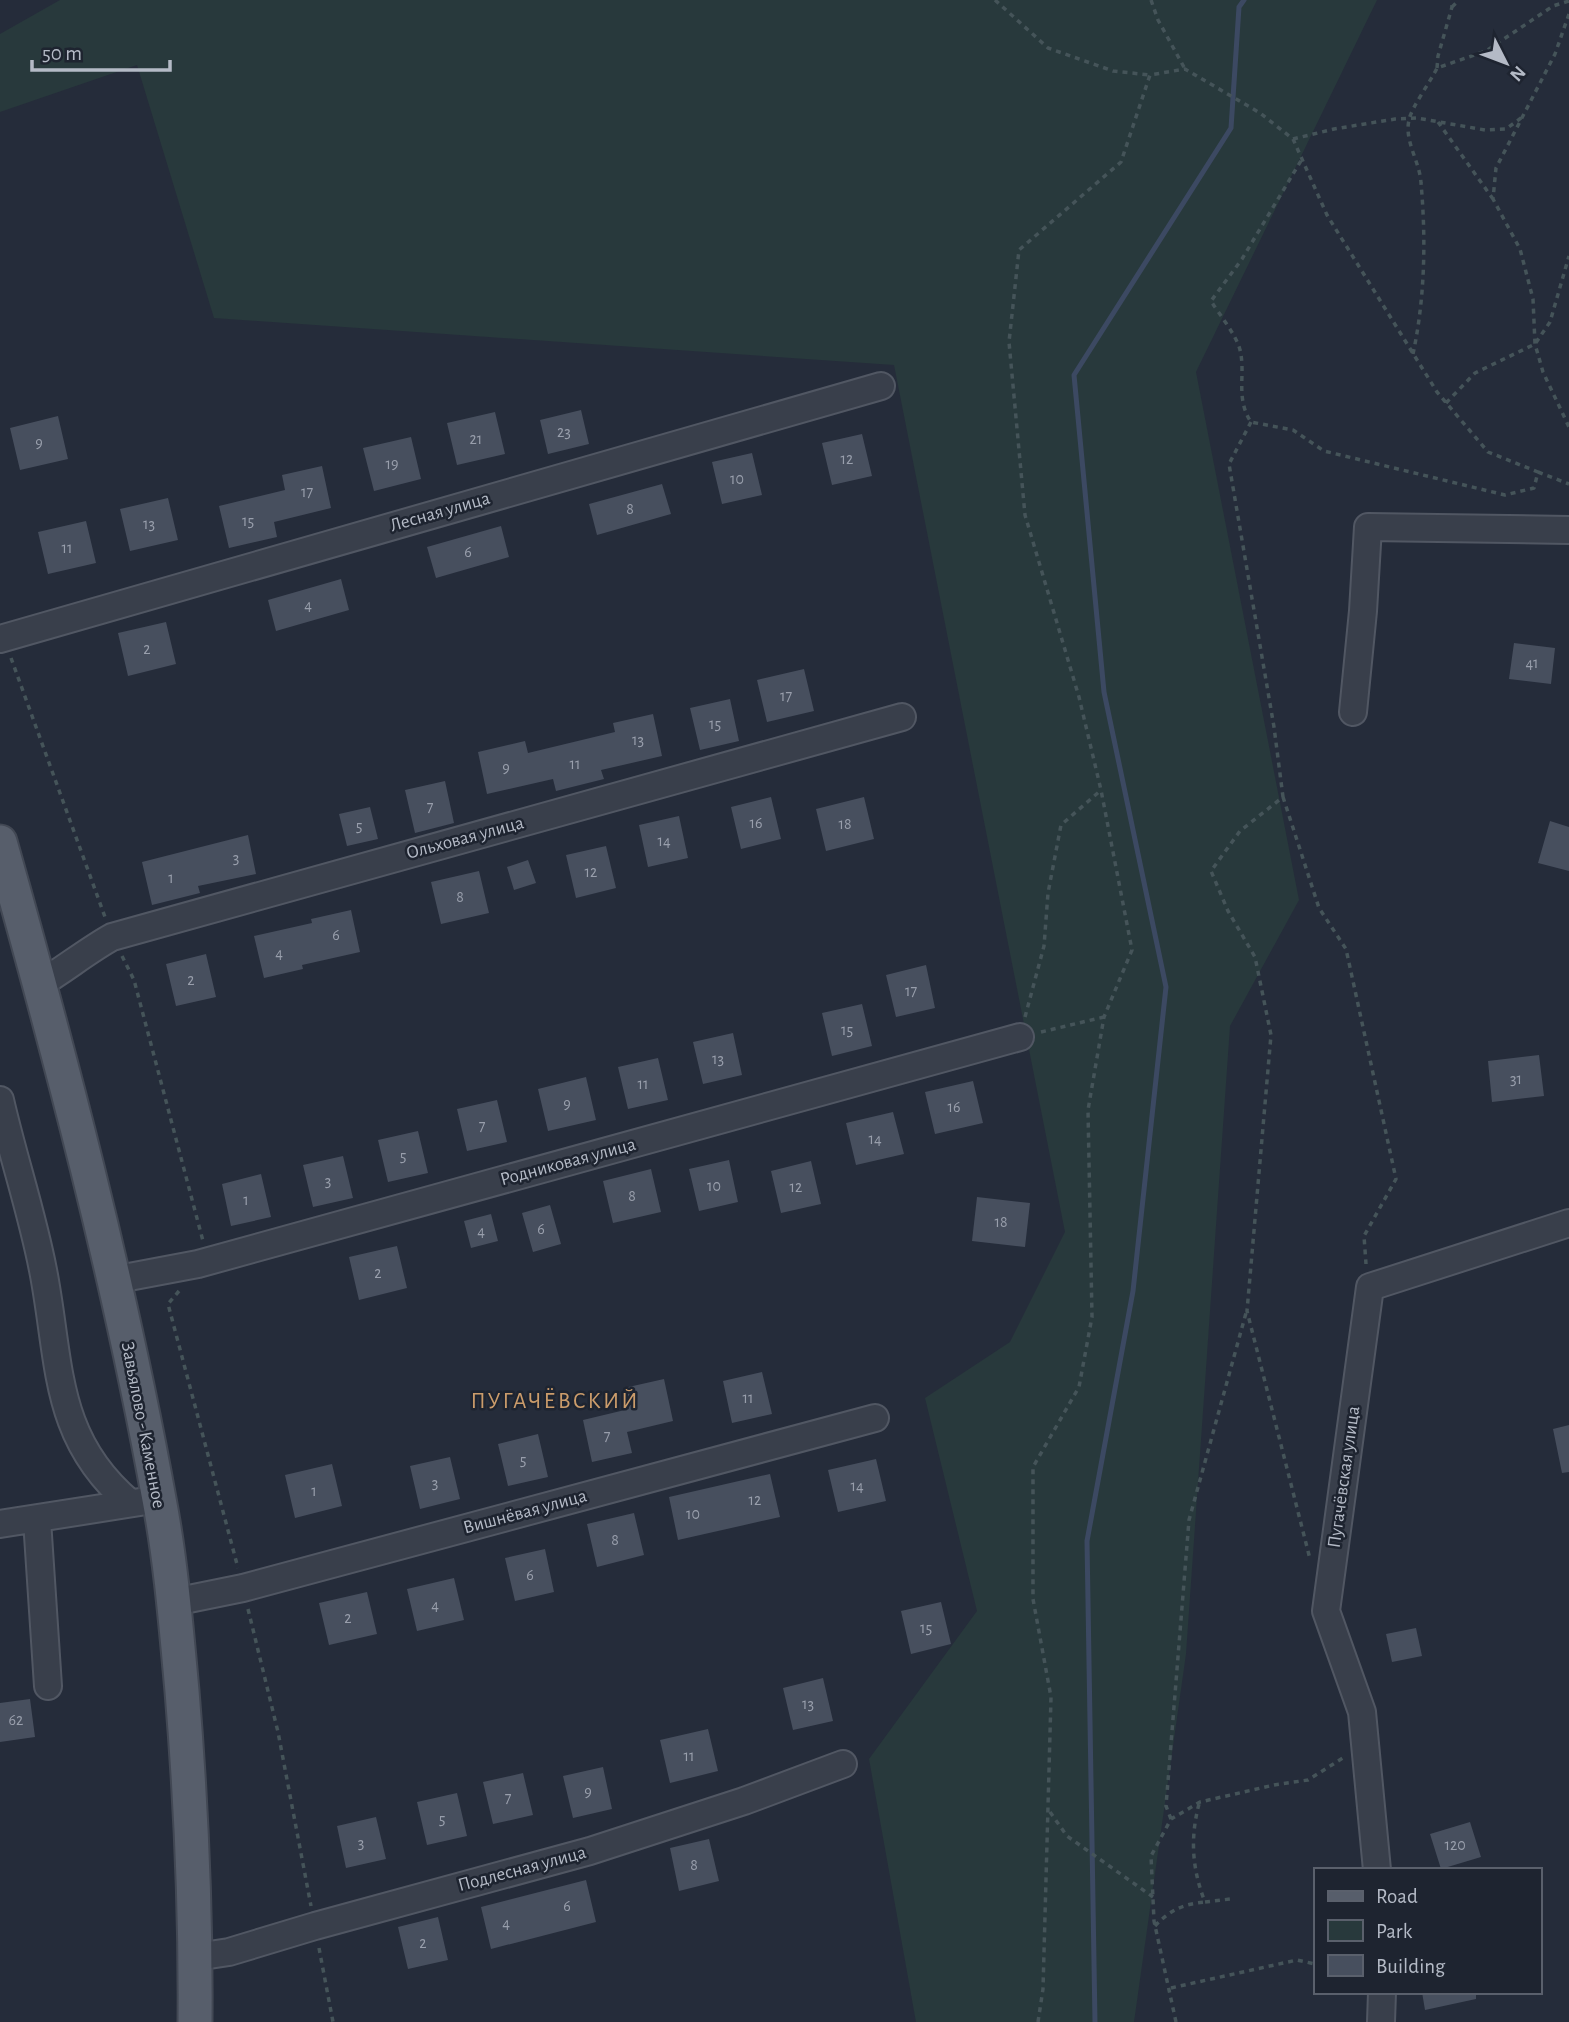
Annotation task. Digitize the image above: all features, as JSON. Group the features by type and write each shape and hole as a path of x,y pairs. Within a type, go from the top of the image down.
{"main road":[{"name":"Завьялово - Каменное","path":"0,842 40,984 113,1280 145,1501 174,1602 191,1799 196,1957 195,2022"}],"street":[{"name":"Лесная улица","path":"1,636 881,386"},
{"path":"1353,712 1363,611 1367,527 1569,530"},
{"name":"Ольховая улица","path":"40,984 85,952 112,937 902,717"},
{"name":"Родниковая улица","path":"113,1280 198,1264 1020,1037"},
{"path":"0,1100 43,1270 59,1376 71,1422 91,1462 114,1489 145,1501"},
{"path":"1370,1287 1569,1223"},
{"name":"Пугачёвская улица","path":"1370,1287 1326,1611 1362,1712 1377,1868"},
{"name":"Вишнёвая улица","path":"174,1602 243,1588 875,1418"},
{"path":"0,1524 145,1501"},
{"path":"37,1520 48,1686"},
{"name":"Подлесная улица","path":"196,1957 229,1952 590,1851 744,1801 844,1764"},
{"path":"1381,2022 1382,1994"}],"path":[{"path":"995,0 1048,48 1113,71 1150,75 1185,69"},
{"path":"1151,0 1158,20 1185,69 1260,113 1293,139 1327,215 1413,354 1446,403 1488,452 1569,484"},
{"path":"1413,354 1420,322 1424,239 1421,179 1409,133 1409,118 1437,68 1452,7 1451,0"},
{"path":"1452,7 1459,0"},
{"path":"1437,68 1486,51 1553,6 1569,1"},
{"path":"1493,199 1496,167 1555,54 1569,14"},
{"path":"1038,2022 1043,1990 1051,1697 1033,1600 1033,1467 1079,1387 1092,1317 1088,1110 1104,1017 1132,950 1101,790 1068,653 1025,514 1009,342 1019,250 1121,162 1150,75"},
{"path":"1293,139 1334,129 1409,118 1485,130 1506,129 1523,117"},
{"path":"1438,122 1493,199 1520,249 1532,299 1535,344 1543,372 1569,427"},
{"path":"1302,159 1242,259 1211,301 1240,349 1245,413 1251,422 1293,430 1324,452 1505,495 1534,488 1538,472"},
{"path":"1446,403 1475,373 1535,344 1550,322 1569,256"},
{"path":"1251,422 1228,464 1274,727 1283,797 1319,908 1346,949 1396,1179 1364,1236 1370,1287"},
{"path":"1,636 112,937 134,980 200,1226 203,1239 198,1264 168,1304 278,1732 333,2022"},
{"path":"1101,790 1061,825 1048,893 1044,946 1020,1037 1104,1017"},
{"path":"1171,1819 1166,1806 1189,1520 1247,1311 1271,1035 1255,957 1228,911 1211,872 1240,831 1283,797"},
{"path":"1247,1311 1311,1562"},
{"path":"1176,2022 1155,1926 1151,1856 1171,1819 1200,1802 1274,1784 1308,1780 1365,1743"},
{"path":"1200,1802 1194,1822 1192,1849 1197,1882 1205,1902"},
{"path":"1049,1812 1067,1836 1153,1896"},
{"path":"1155,1926 1166,1914 1190,1903 1230,1899"},
{"path":"1170,1989 1297,1960 1314,1964"}],"green space":[{"path":"60,0 1377,0 1196,372 1299,900 1230,1026 1186,1654 1134,2022 916,2022 869,1759 977,1611 925,1398 1010,1342 1065,1232 894,365 214,318 137,65 0,112 0,34"}],"building":[{"path":"581,410 589,444 548,454 540,420"},
{"path":"495,412 505,454 457,465 447,423"},
{"path":"58,416 68,459 20,470 10,428"},
{"path":"862,434 872,476 832,485 822,443"},
{"path":"411,437 421,479 374,491 363,448"},
{"path":"752,453 762,495 722,504 712,462"},
{"path":"322,466 331,508 274,522 277,537 229,548 219,506 285,490 282,475"},
{"path":"662,484 671,514 597,535 589,504"},
{"path":"168,498 178,540 130,551 120,509"},
{"path":"86,521 96,563 48,574 38,532"},
{"path":"501,526 509,557 436,578 427,547"},
{"path":"341,579 349,610 276,631 268,600"},
{"path":"166,622 176,664 128,676 118,633"},
{"path":"1514,643 1555,648 1551,684 1509,679"},
{"path":"804,669 814,711 767,722 757,680"},
{"path":"730,699 739,741 700,750 690,708"},
{"path":"653,714 662,756 601,770 604,779 556,791 553,779 487,794 478,752 525,741 528,753 615,732 613,723"},
{"path":"445,781 454,823 415,833 405,790"},
{"path":"771,797 781,839 741,849 731,807"},
{"path":"864,797 874,839 826,851 816,809"},
{"path":"370,807 378,839 347,846 339,814"},
{"path":"679,816 688,858 648,867 639,825"},
{"path":"1550,821 1569,827 1569,871 1538,863"},
{"path":"248,835 256,874 198,886 200,893 152,905 142,862"},
{"path":"606,846 616,888 576,898 566,855"},
{"path":"528,860 536,883 514,890 507,867"},
{"path":"479,871 489,913 441,924 431,882"},
{"path":"351,910 360,952 302,965 303,969 264,978 254,936 312,923 311,919"},
{"path":"206,954 216,997 176,1006 166,964"},
{"path":"926,965 935,1008 896,1017 886,975"},
{"path":"862,1004 872,1046 832,1056 822,1013"},
{"path":"733,1033 742,1075 703,1084 693,1042"},
{"path":"1539,1055 1544,1096 1492,1102 1488,1061"},
{"path":"658,1058 668,1100 628,1109 618,1067"},
{"path":"586,1077 596,1120 548,1131 538,1089"},
{"path":"973,1081 983,1123 935,1134 925,1092"},
{"path":"497,1100 507,1142 467,1151 457,1109"},
{"path":"893,1112 904,1154 856,1165 846,1123"},
{"path":"418,1131 428,1173 388,1182 378,1140"},
{"path":"343,1156 353,1198 313,1207 303,1165"},
{"path":"729,1160 738,1202 699,1211 689,1169"},
{"path":"811,1161 821,1204 781,1213 771,1171"},
{"path":"651,1169 661,1212 613,1223 603,1181"},
{"path":"261,1174 271,1217 231,1226 222,1184"},
{"path":"977,1197 1030,1203 1025,1247 972,1241"},
{"path":"550,1205 561,1244 533,1252 522,1213"},
{"path":"491,1214 498,1241 471,1248 464,1221"},
{"path":"397,1246 407,1288 359,1300 349,1257"},
{"path":"762,1372 772,1414 732,1423 723,1381"},
{"path":"664,1379 673,1421 627,1432 632,1453 592,1462 583,1420 629,1409 624,1388"},
{"path":"1569,1425 1569,1472 1562,1473 1553,1429"},
{"path":"538,1434 548,1477 508,1486 498,1444"},
{"path":"450,1457 460,1499 420,1509 410,1466"},
{"path":"876,1459 886,1501 838,1512 828,1470"},
{"path":"332,1464 342,1506 295,1518 285,1475"},
{"path":"770,1474 780,1517 678,1540 669,1497"},
{"path":"634,1513 644,1555 597,1567 587,1524"},
{"path":"545,1549 554,1592 515,1601 505,1558"},
{"path":"454,1578 464,1620 417,1631 407,1589"},
{"path":"367,1592 377,1634 329,1645 319,1603"},
{"path":"941,1602 951,1644 911,1654 901,1611"},
{"path":"1416,1628 1422,1656 1392,1662 1386,1634"},
{"path":"823,1678 833,1721 793,1730 783,1688"},
{"path":"30,1699 35,1737 0,1742 0,1703"},
{"path":"708,1729 718,1771 670,1783 660,1740"},
{"path":"603,1767 612,1809 573,1818 563,1776"},
{"path":"523,1773 533,1815 493,1824 483,1782"},
{"path":"457,1793 467,1836 427,1845 417,1802"},
{"path":"376,1817 386,1859 346,1868 337,1826"},
{"path":"1470,1822 1481,1857 1441,1868 1430,1834"},
{"path":"709,1839 719,1881 679,1891 670,1848"},
{"path":"586,1880 596,1922 491,1949 481,1907"},
{"path":"438,1917 448,1960 408,1969 398,1927"},
{"path":"1422,1994 1476,1994 1476,1999 1425,2010"}],"waterway":[{"path":"1095,2022 1087,1541 1133,1291 1166,987 1104,692 1074,375 1231,128 1239,7 1244,0"}],"district":[{"name":"ПУГАЧЁВСКИЙ","path":"555,1401"}]}
